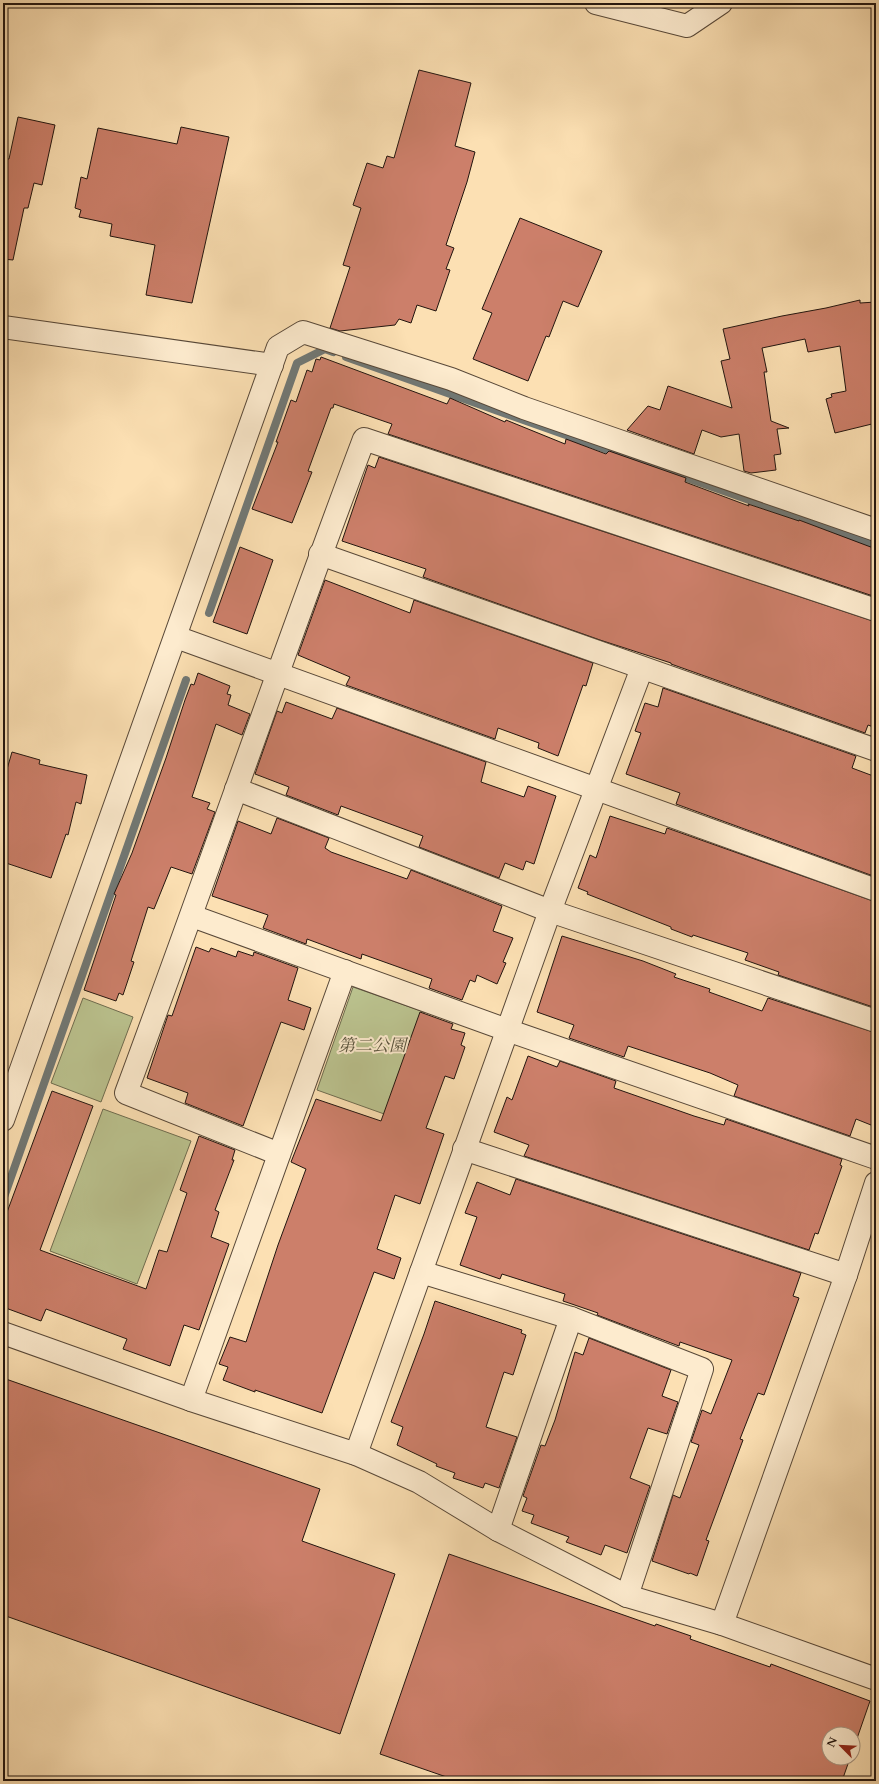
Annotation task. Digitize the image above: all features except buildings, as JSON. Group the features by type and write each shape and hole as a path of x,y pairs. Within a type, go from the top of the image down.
{"street":[{"path":"596,3 687,26 721,3"},
{"path":"3,327 272,365"},
{"path":"3,1120 278,347 303,332 451,379 524,408 876,530"},
{"path":"280,1154 126,1093 192,916 320,554 364,439 876,610"},
{"path":"320,554 876,750"},
{"path":"176,637 876,890"},
{"path":"356,1454 550,911 642,668"},
{"path":"236,789 550,911 876,1021"},
{"path":"192,916 507,1030 876,1158"},
{"path":"191,1400 345,971"},
{"path":"464,1149 846,1275"},
{"path":"722,1624 846,1275 876,1183"},
{"path":"421,1272 571,1318 702,1369 627,1596"},
{"path":"498,1530 571,1318"},
{"path":"3,1332 191,1400 356,1454 419,1482 498,1530 627,1596 722,1624 876,1679"}],"green space":[{"name":"第二公園","path":"353,987 424,1012 387,1115 317,1090"},
{"path":"83,998 133,1017 101,1102 51,1083"},
{"path":"103,1109 191,1141 137,1284 50,1251"}],"waterway":[{"path":"209,613 297,363 325,349 333,352"},
{"path":"346,357 876,545"},
{"path":"3,1200 186,680"}]}
